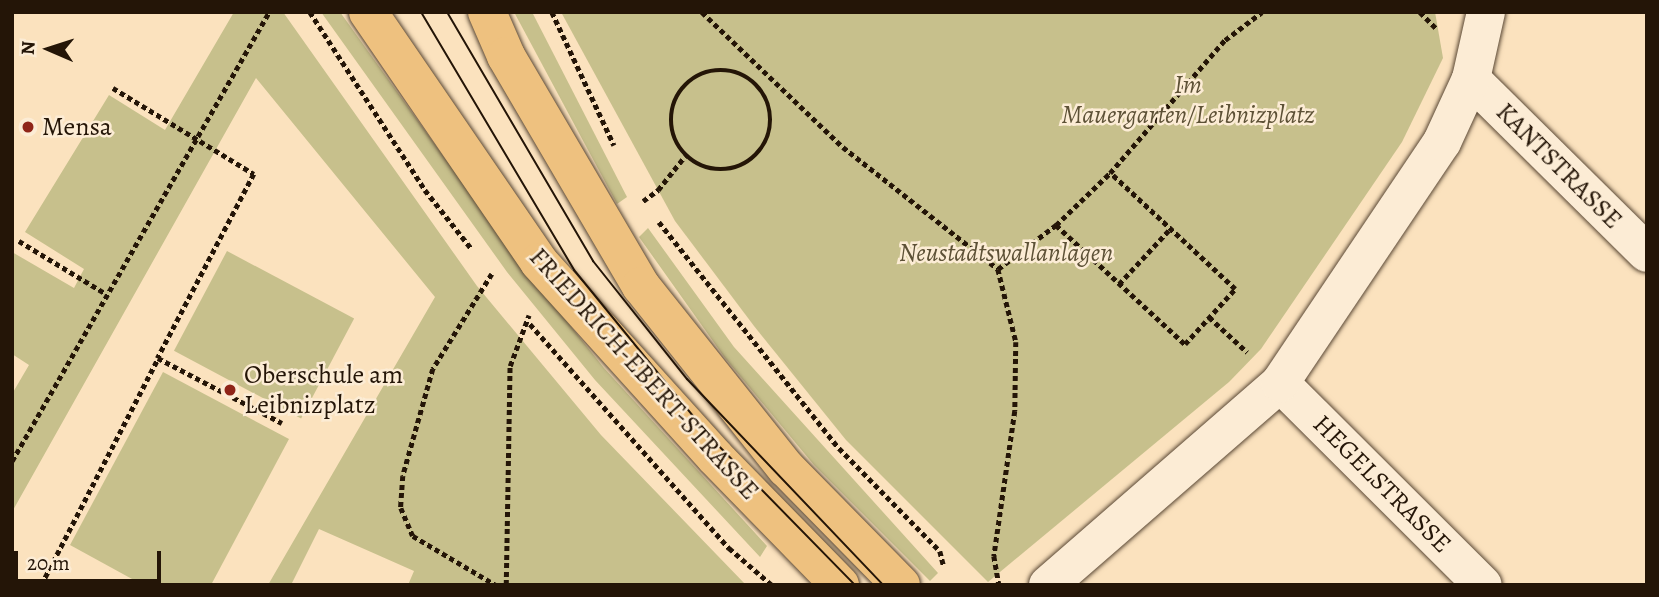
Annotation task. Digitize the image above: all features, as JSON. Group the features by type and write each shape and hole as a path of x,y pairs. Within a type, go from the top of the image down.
{"main road":[{"name":"FRIEDRICH-EBERT-STRASSE","path":"368,12 559,287 840,585"},
{"name":"FRIEDRICH-EBERT-STRASSE","path":"487,12 506,56 641,286 716,384 786,468 901,585"}],"street":[{"path":"1048,585 1280,383 1442,142 1471,79 1486,12"},
{"name":"KANTSTRASSE","path":"1471,79 1647,253"},
{"name":"HEGELSTRASSE","path":"1280,383 1483,585"}],"path":[{"path":"12,461 195,137 269,12"},
{"path":"310,12 425,190 475,253"},
{"path":"552,12 616,147"},
{"path":"702,12 843,147 998,269 1016,342 1015,411 994,556 999,585"},
{"path":"998,269 1056,225 1110,173 1225,40 1262,12"},
{"path":"709,71 734,71 760,86 770,107 770,134 757,157 733,170 707,170 684,156 672,133 672,107 685,84 709,71"},
{"path":"760,86 769,79"},
{"path":"41,585 254,174 113,88"},
{"path":"604,226 646,199 684,156"},
{"path":"1056,225 1185,344 1236,289 1110,173"},
{"path":"640,189 657,220 839,448 940,551 946,573"},
{"path":"1119,284 1170,229"},
{"path":"19,241 106,294"},
{"path":"484,264 499,284"},
{"path":"492,274 433,369 403,476 401,508 413,536 496,585"},
{"path":"506,585 510,366 534,305 559,287"},
{"path":"520,311 729,548 772,585"},
{"path":"1209,317 1228,335"},
{"path":"158,358 282,423"}],"green space":[{"path":"234,12 283,12 477,286 601,435 746,585 408,585 414,571 319,529 291,585 268,585 435,297 256,78 12,512 12,394 29,365 12,354 12,252 74,288 84,269 25,232 109,95 165,130"},
{"path":"321,12 340,12 517,259 604,368 767,546 760,557 595,380 507,272"},
{"path":"514,12 532,12 627,197 617,204"},
{"name":"Neustadtswallanlagen","path":"561,12 1435,12 1443,58 1402,142 1261,349 1229,382 988,582 846,440 754,326 675,221"},
{"path":"648,228 734,347 938,573 930,581 814,465 725,358 639,237"},
{"path":"227,251 354,319 301,418 174,351"},
{"path":"163,372 289,439 211,585 143,585 70,545"}],"tram line":[{"path":"421,12 574,270 710,437 855,585"},
{"path":"447,12 593,261 687,379 883,585"}],"place":[{"name":"Mensa","path":"28,127"},
{"name":"Oberschule am Leibnizplatz","path":"230,390"}],"park label":[{"name":"Im Mauergarten/Leibnizplatz","path":"1188,100"}]}
